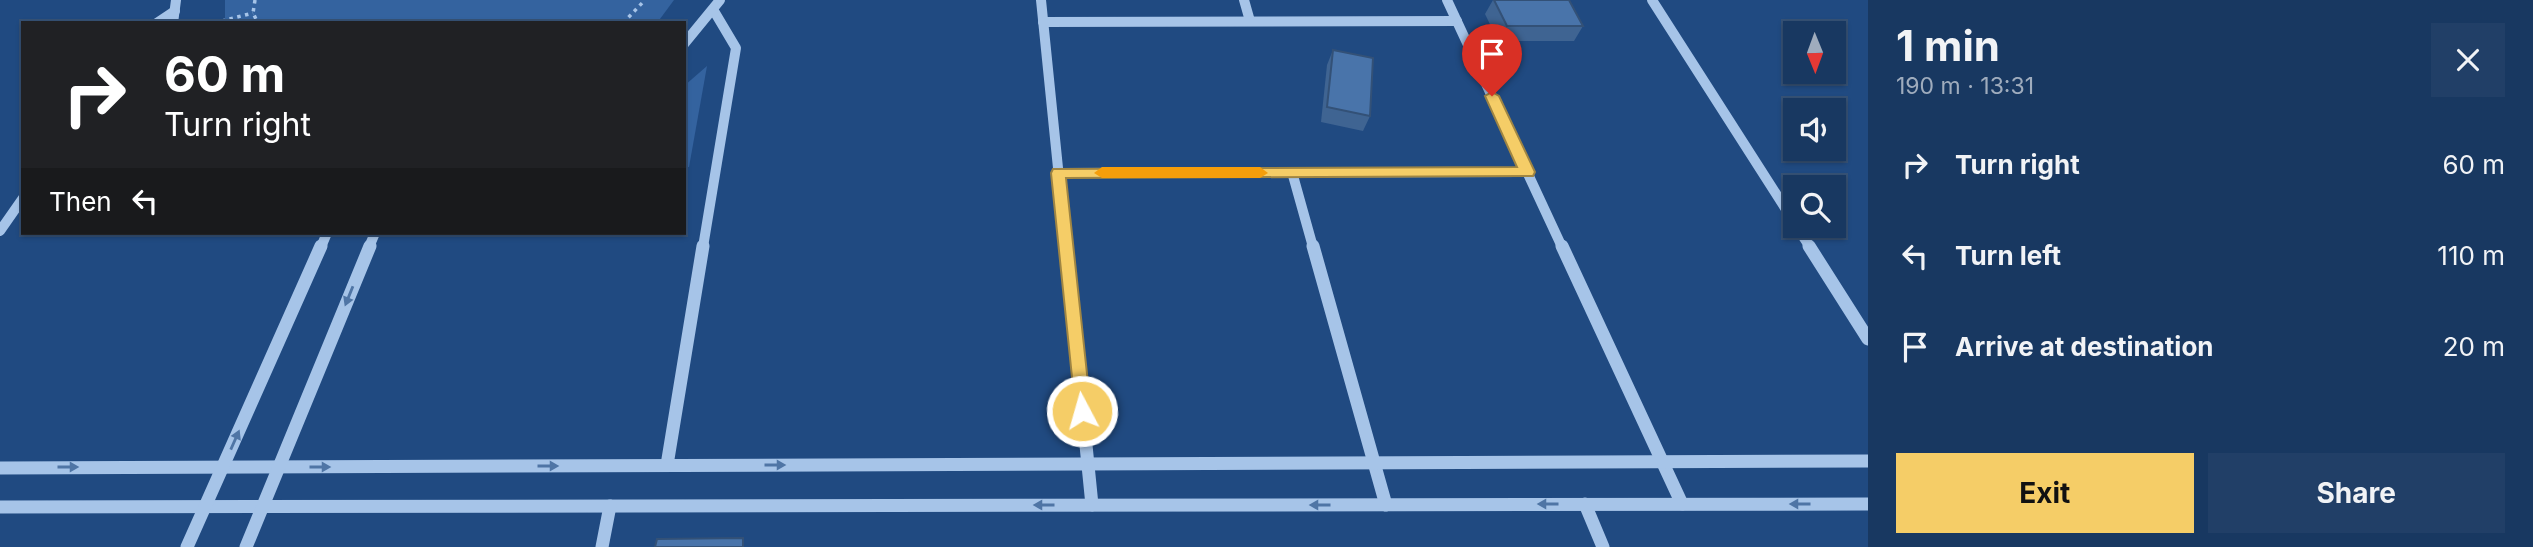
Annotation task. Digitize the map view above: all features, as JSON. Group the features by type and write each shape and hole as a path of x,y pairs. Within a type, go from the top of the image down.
{"street":[{"path":"1041,0 1092,505"},
{"path":"1244,0 1250,21"},
{"path":"1447,0 1682,504"},
{"path":"1651,0 1783,206"},
{"path":"159,21 175,5"},
{"path":"667,465 736,48 717,6 686,42"},
{"path":"1043,22 1457,21"},
{"path":"1292,172 1386,505"},
{"path":"1058,173 1527,172"},
{"path":"0,231 21,201"},
{"path":"187,547 326,235"},
{"path":"246,547 374,235"},
{"path":"1804,238 1868,339"},
{"path":"0,468 1868,461"},
{"path":"0,508 1868,503"},
{"path":"1585,504 1603,547"},
{"path":"602,547 610,506"}],"path":[{"path":"255,0 253,13 257,21"},
{"path":"626,21 645,0"},
{"path":"222,21 253,13"}],"shaded area":[{"path":"225,0 674,0 658,21 225,21"},
{"path":"707,66 689,167 686,167 686,84"}],"building":[{"path":"1494,0 1569,0 1583,26 1507,26"},
{"path":"1333,50 1373,58 1370,116 1327,107"},
{"path":"743,538 743,547 655,547 657,539"}],"slow traffic":[{"path":"1102,173 1260,173"}],"route":[{"path":"1082,411 1058,173 1527,172 1492,96"}]}
